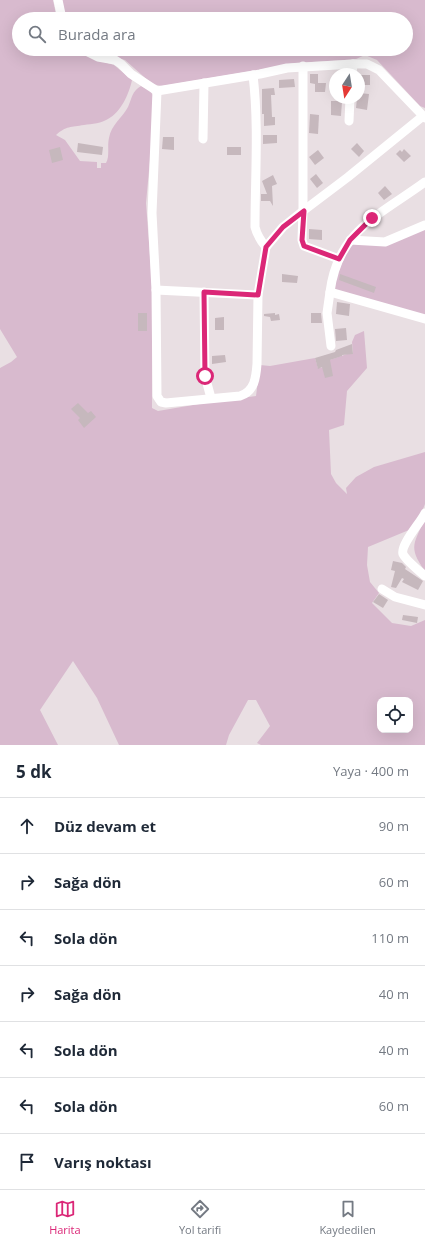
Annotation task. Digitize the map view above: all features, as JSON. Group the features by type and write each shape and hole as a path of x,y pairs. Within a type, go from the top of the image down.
{"street":[{"path":"58,0 61,12"},
{"path":"96,56 115,60 138,79 157,91 287,68 367,64 379,70 424,117 283,227 266,247 258,295 256,373 252,387 246,394 240,396 166,403 161,402 157,398 156,290 152,213 157,91"},
{"path":"353,64 353,68"},
{"path":"303,66 304,211 302,240 304,246 339,259"},
{"path":"253,75 256,103 255,227 259,238 266,247"},
{"path":"203,139 204,83"},
{"path":"349,121 350,104"},
{"path":"331,346 326,313 333,275 339,259 350,240 372,218 425,182"},
{"path":"350,240 386,242 425,225"},
{"path":"156,290 258,295"},
{"path":"204,292 205,376 210,398"},
{"path":"330,292 425,319"},
{"path":"425,513 407,540 403,550 406,558 425,576"},
{"path":"382,588 395,597 425,605"}],"shaded area":[{"path":"0,0 53,0 56,12 12,12 12,56 86,56 114,65 132,80 124,102 113,116 100,122 69,127 56,135 65,140 80,161 97,162 97,168 101,168 101,163 106,163 107,160 110,133 114,125 126,111 134,92 141,86 149,90 153,95 151,149 146,203 152,283 152,408 158,411 256,396 260,365 270,366 315,358 318,368 325,367 324,362 347,354 353,354 352,342 355,335 364,331 367,368 347,391 344,425 329,430 331,474 336,483 347,494 346,488 356,477 374,467 425,452 425,504 421,514 409,530 368,547 367,565 370,582 379,593 372,603 392,623 411,626 425,620 425,745 261,745 257,743 270,726 256,700 248,700 229,735 226,745 119,745 97,698 73,661 40,710 58,745 0,745 0,368 17,357 0,329"},
{"path":"62,0 425,0 425,108 420,106 377,60 367,56 413,56 413,12 65,12"},
{"path":"111,56 363,56 356,59 294,63 162,86 152,84 125,60"},
{"path":"425,228 425,316 338,291 333,287 348,249 354,243 384,245"},
{"path":"425,518 425,571 416,556 414,544"}],"building":[{"path":"310,74 318,74 318,83 326,83 325,92 315,92 315,84 310,83"},
{"path":"365,75 370,75 370,85 365,85"},
{"path":"294,79 295,87 279,88 279,80"},
{"path":"274,88 275,95 271,95 272,117 275,117 275,125 264,126 264,114 262,114 262,89"},
{"path":"365,94 369,94 367,110 356,108 356,104 365,104"},
{"path":"331,104 342,104 341,116 331,115"},
{"path":"310,114 319,115 318,134 309,133"},
{"path":"263,135 277,135 277,143 263,144"},
{"path":"163,137 174,137 174,150 162,149"},
{"path":"78,143 103,147 102,155 77,152"},
{"path":"357,143 364,151 359,157 351,149"},
{"path":"60,147 63,160 52,163 49,150"},
{"path":"227,147 241,147 241,155 227,155"},
{"path":"404,149 411,156 404,162 396,154 400,150 402,152"},
{"path":"318,150 324,158 315,165 309,157"},
{"path":"316,174 323,183 317,188 310,179"},
{"path":"273,175 277,184 272,186 273,206 270,201 261,201 261,194 267,194 262,181"},
{"path":"385,186 392,194 384,200 378,193"},
{"path":"309,229 322,230 322,240 309,239"},
{"path":"282,274 298,276 297,283 282,282"},
{"path":"340,274 376,287 374,293 339,280"},
{"path":"337,302 350,304 349,316 336,314"},
{"path":"138,313 147,313 147,331 138,331"},
{"path":"275,313 275,315 279,314 280,320 271,321 270,317 264,316 264,314"},
{"path":"311,313 321,313 322,323 311,323"},
{"path":"224,317 224,330 215,330 215,318"},
{"path":"346,328 347,340 336,341 335,329"},
{"path":"352,344 353,354 342,355 330,360 333,376 325,378 322,367 318,369 315,358 335,352 336,350"},
{"path":"225,355 226,362 212,364 212,356"},
{"path":"78,403 88,413 91,411 96,417 84,428 78,420 80,418 71,409"},
{"path":"393,561 402,563 406,567 405,569 423,581 418,590 402,582 404,579 402,578 396,588 391,587 395,571 391,570"},
{"path":"379,594 388,600 383,608 373,602"},
{"path":"403,615 418,617 417,623 402,620"}],"route":[{"path":"205,376 204,292 258,295 266,247 274,236 288,222 304,211 302,240 304,246 339,259 350,240 372,218"}]}
